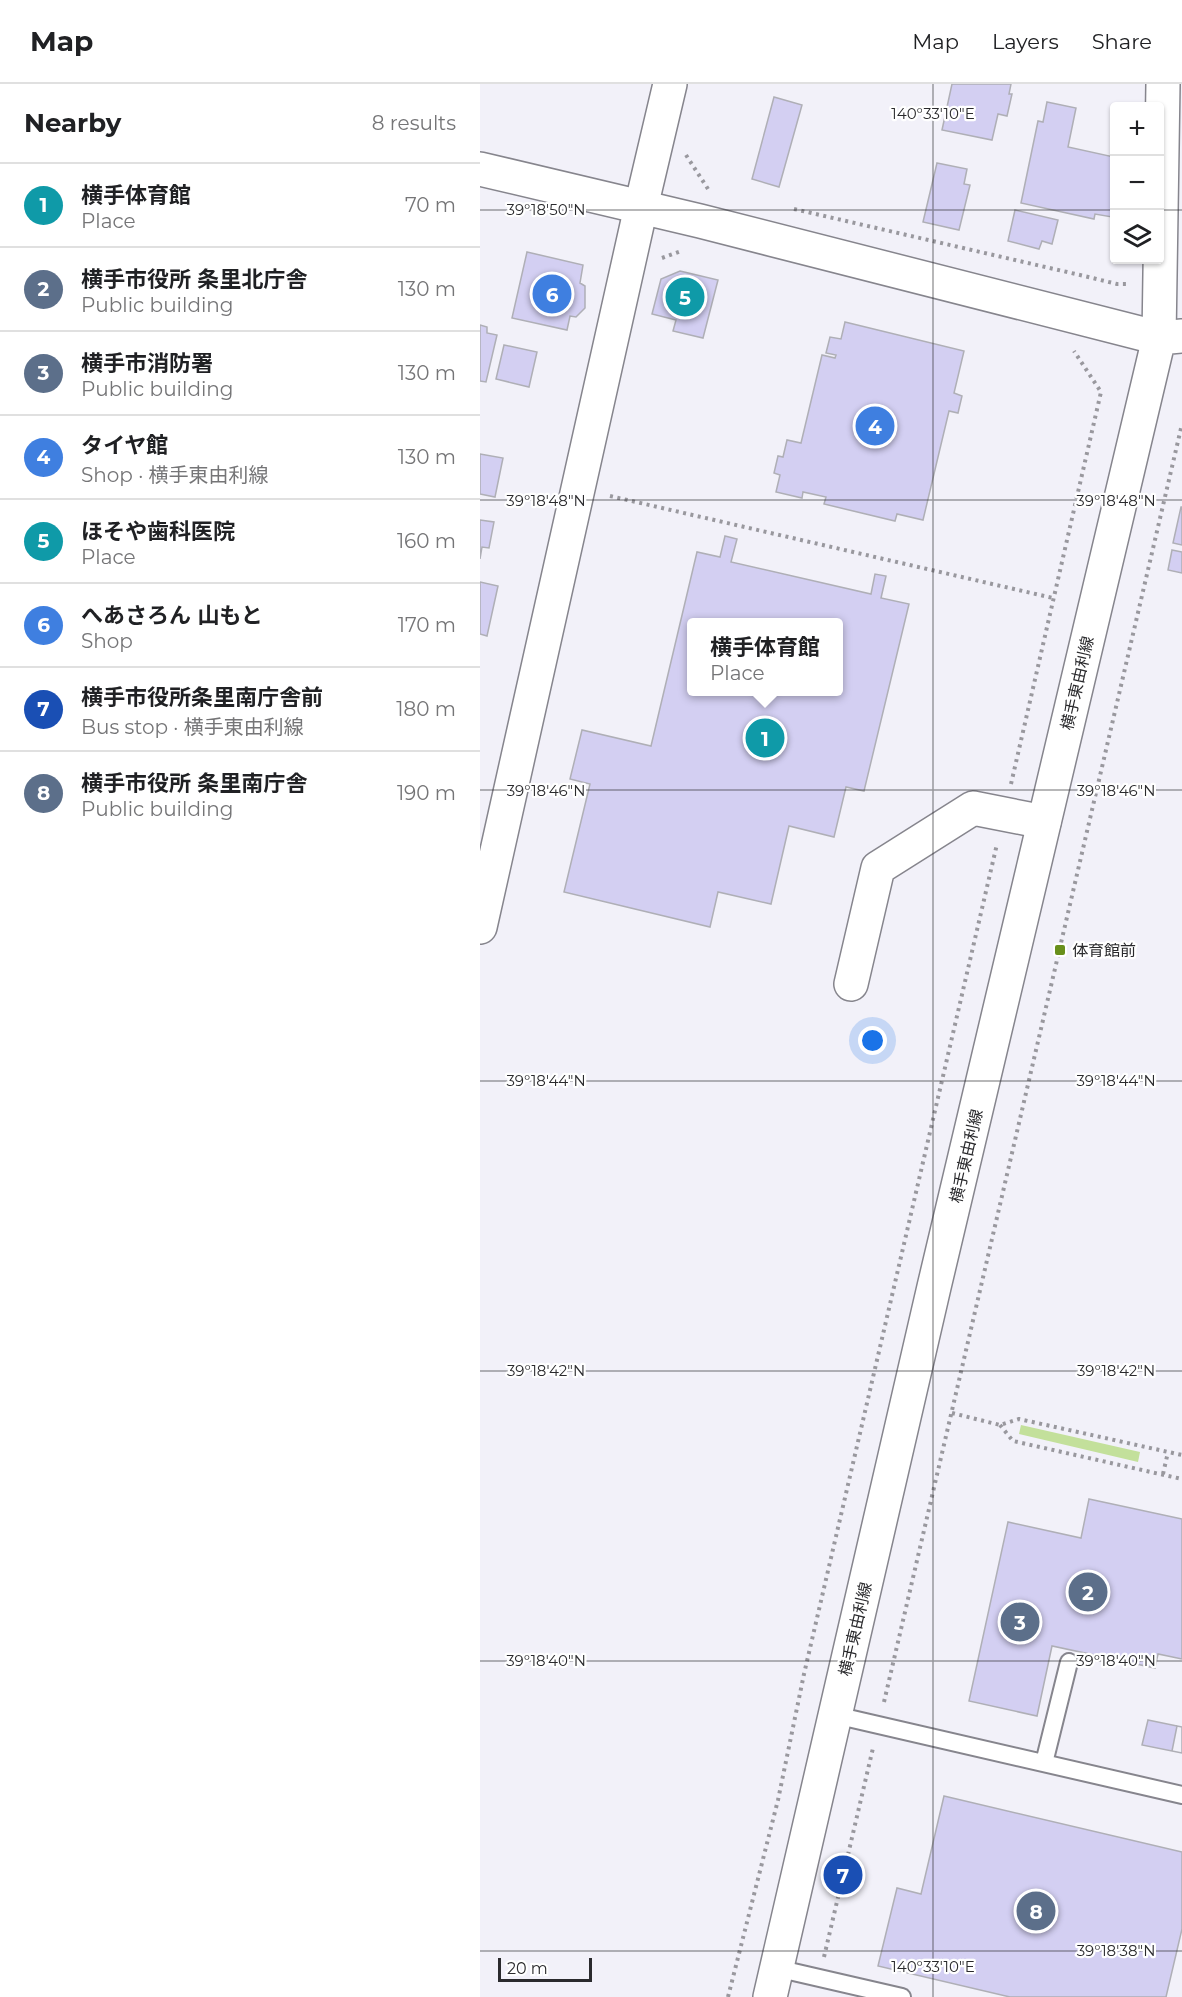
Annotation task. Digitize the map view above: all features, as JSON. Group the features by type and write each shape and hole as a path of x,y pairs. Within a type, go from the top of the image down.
{"street":[{"path":"480,927 640,207 670,84"},
{"name":"横手東由利線","path":"773,1982 1044,822 1170,337 1160,285 1163,84"},
{"path":"480,169 1170,337"},
{"path":"852,984 878,868 973,808 1044,822"}],"lane":[{"path":"1044,1763 1069,1662"},
{"path":"835,1715 1182,1795"},
{"path":"773,1982 819,1978 902,1997"}],"path":[{"path":"683,150 707,188 718,191"},
{"path":"788,207 1117,284 1160,285"},
{"path":"658,260 684,250"},
{"path":"728,1997 778,1800 804,1674 879,1362 1101,392 1072,348"},
{"path":"819,1978 1182,424"},
{"path":"579,489 1053,598"},
{"path":"952,1413 1000,1425 1019,1419 1182,1455"},
{"path":"1000,1425 1012,1442 1182,1479"},
{"path":"1163,1474 1168,1452"}],"green space":[{"path":"1021,1425 1140,1452 1138,1462 1019,1434"}],"building":[{"path":"952,84 1011,84 1009,94 1012,94 1007,116 998,114 992,140 942,130"},
{"path":"774,97 802,105 779,187 752,179"},
{"path":"1047,102 1076,108 1068,147 1110,156 1110,217 1095,214 1094,219 1021,203 1038,121 1043,122"},
{"path":"937,163 967,169 964,184 970,185 959,230 923,222"},
{"path":"1015,210 1058,220 1052,244 1042,241 1039,249 1008,241"},
{"path":"527,252 583,265 580,283 585,286 585,308 576,317 570,316 567,330 512,318"},
{"path":"680,271 718,280 703,338 673,331 676,320 652,314 661,279"},
{"path":"845,322 964,351 954,393 962,396 958,413 949,411 923,520 897,514 895,521 824,504 826,497 803,492 802,498 776,492 780,475 774,473 778,456 783,457 787,440 801,443 822,355 835,358 836,355 826,353 830,337 841,339"},
{"path":"480,325 487,327 487,333 497,335 486,382 480,381"},
{"path":"504,345 537,352 529,387 496,379"},
{"path":"480,454 503,458 495,497 480,494"},
{"path":"1182,507 1182,545 1173,543"},
{"path":"480,520 494,522 489,548 482,547 480,559"},
{"path":"725,536 737,539 731,562 871,594 875,574 886,576 881,598 909,604 864,791 846,787 834,837 789,826 771,904 718,892 710,927 564,892 590,784 570,779 582,730 651,746 697,552 720,557"},
{"path":"1172,550 1182,552 1182,573 1168,570"},
{"path":"480,582 498,586 487,636 480,634"},
{"path":"1089,1499 1182,1519 1182,1659 1158,1654 1155,1668 1052,1646 1037,1716 969,1701 1008,1522 1081,1538"},
{"path":"1148,1720 1182,1727 1182,1753 1142,1745"},
{"path":"1177,1726 1182,1727 1182,1753 1172,1751"},
{"path":"944,1796 1182,1852 1182,1929 1166,1997 1010,1997 878,1966 897,1888 921,1894"}],"place":[{"name":"へあさろん 山もと","path":"552,294"},
{"name":"ほそや歯科医院","path":"685,297"},
{"name":"タイヤ館","path":"875,426"},
{"name":"横手体育館","path":"765,738"},
{"name":"体育館前","path":"1060,950"},
{"name":"横手市役所 条里北庁舎","path":"1088,1592"},
{"name":"横手市消防署","path":"1020,1622"},
{"name":"横手市役所条里南庁舎前","path":"843,1875"},
{"name":"横手市役所 条里南庁舎","path":"1036,1911"}]}
